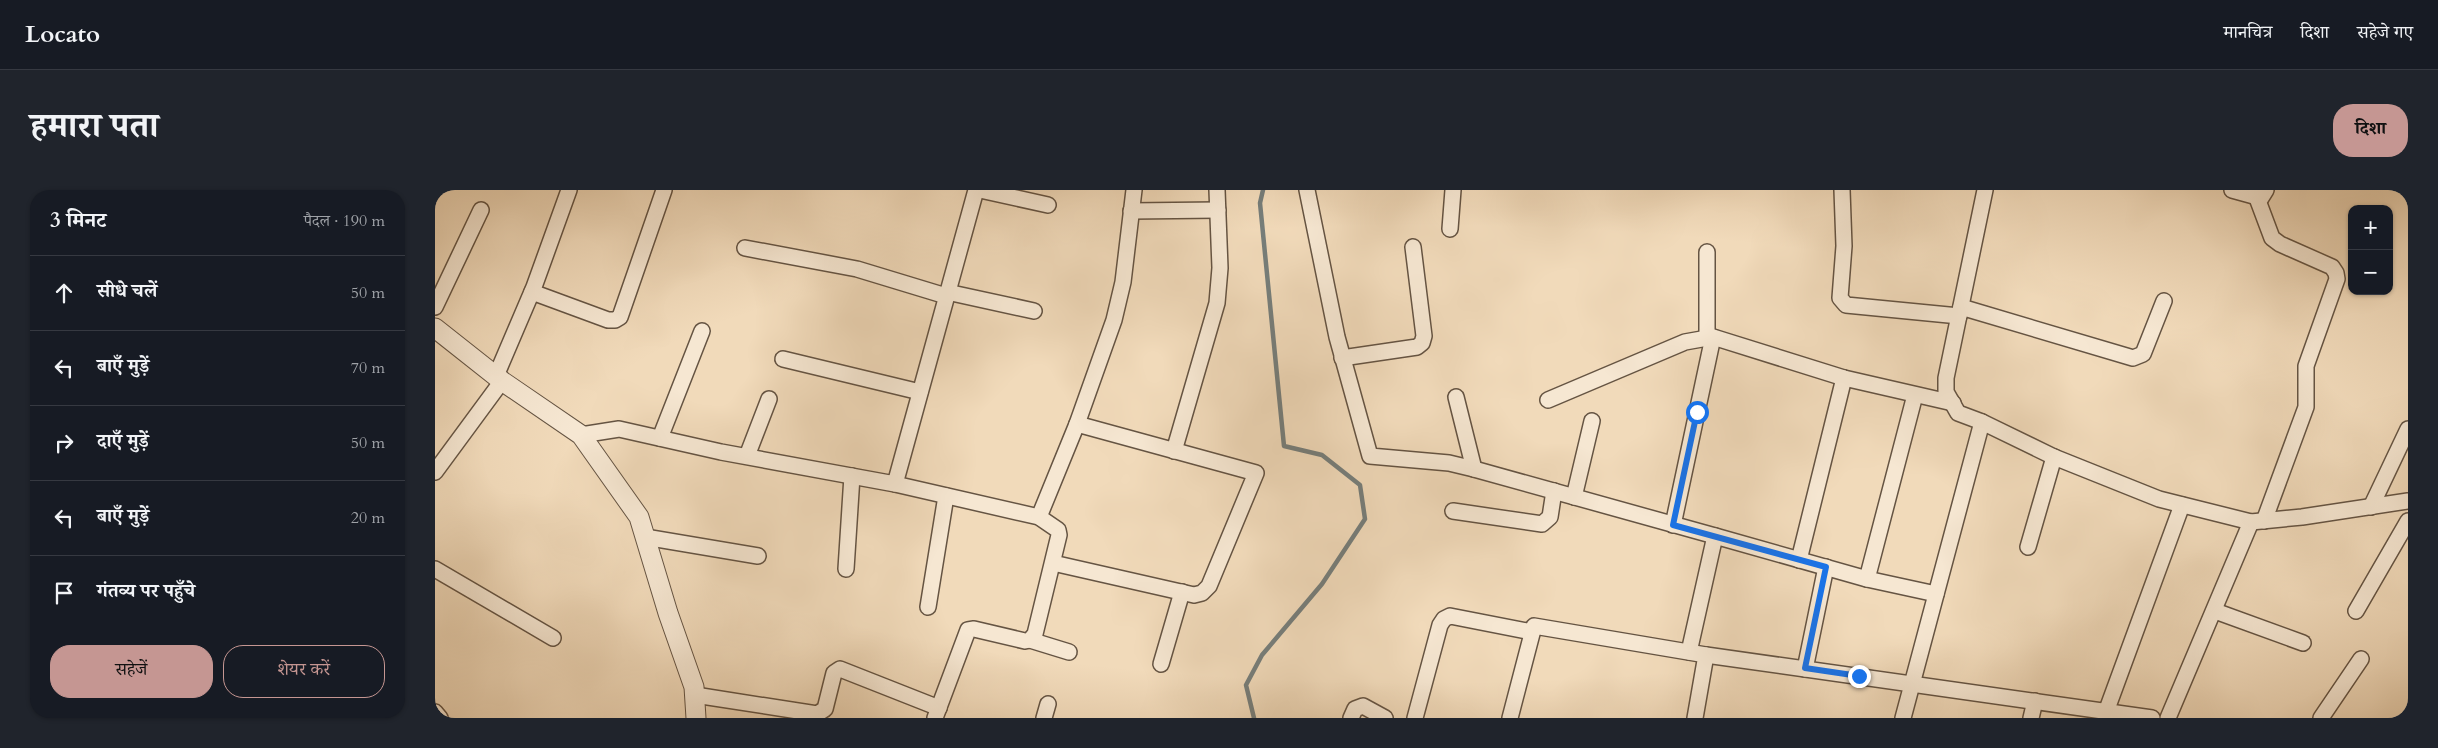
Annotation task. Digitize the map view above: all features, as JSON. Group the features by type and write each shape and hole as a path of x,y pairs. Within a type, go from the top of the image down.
{"street":[{"path":"435,472 499,378 569,190"},
{"path":"532,292 608,320 615,320 620,316 664,190"},
{"path":"895,484 976,190"},
{"path":"980,190 1048,205"},
{"path":"1039,517 1077,424 1115,320 1123,282 1134,190"},
{"path":"1174,451 1217,303 1220,268 1217,190"},
{"path":"1307,190 1342,358 1370,456 1449,463 1474,469 1867,579 1936,594"},
{"path":"1450,229 1453,190"},
{"path":"1842,190 1844,246 1840,298 1846,305 1960,311 2133,358 2143,354 2164,301"},
{"path":"1985,190 1946,378 1946,392 1958,413 1982,422 2054,458 2159,499 2257,522 2408,501"},
{"path":"2169,718 2215,611 2257,522 2306,407 2306,366 2337,279 2332,267 2280,244 2272,238 2261,194 2232,190"},
{"path":"435,307 481,210"},
{"path":"1131,211 1218,210"},
{"path":"1342,358 1417,347 1422,344 1424,336 1413,247"},
{"path":"745,248 857,269 947,294 1034,311"},
{"path":"1673,525 1710,337 1707,252"},
{"path":"435,328 499,378 581,435 639,517 668,614 694,687 696,718"},
{"path":"660,438 702,331"},
{"path":"1548,400 1685,342 1710,337 1844,378 1953,403"},
{"path":"783,358 920,392"},
{"path":"1799,560 1844,378"},
{"path":"1867,579 1915,395"},
{"path":"1457,397 1474,469"},
{"path":"747,456 769,400"},
{"path":"1574,497 1592,421"},
{"path":"1903,718 1982,422"},
{"path":"1053,563 1194,595 1202,594 1209,586 1256,473 1077,424"},
{"path":"581,435 619,429 895,484 1039,517 1057,530 1059,535 1035,634 1031,640"},
{"path":"2371,507 2408,429"},
{"path":"2028,547 2054,458"},
{"path":"845,568 852,476"},
{"path":"1453,510 1543,524 1550,517 1553,491"},
{"path":"928,607 946,496"},
{"path":"2106,712 2182,505"},
{"path":"2356,611 2408,521"},
{"path":"1689,652 1715,536"},
{"path":"645,537 758,556"},
{"path":"1805,668 1826,567"},
{"path":"435,569 553,638"},
{"path":"1161,664 1182,592"},
{"path":"2215,611 2303,643"},
{"path":"1415,718 1440,625 1444,619 1450,616 1532,632"},
{"path":"1510,718 1534,626 1706,655 2153,718"},
{"path":"695,695 817,714 825,709 834,673 840,669 937,713 968,630 975,628 1025,641 1031,640 1069,652"},
{"path":"1695,718 1706,655"},
{"path":"2321,718 2361,659"},
{"path":"2031,718 2035,701"},
{"path":"1351,718 1355,709 1363,706 1385,718"},
{"path":"435,712 440,718"}],"waterway":[{"path":"1254,718 1246,685 1262,655 1322,584 1365,519 1360,485 1322,455 1284,446 1260,203 1263,190"}],"route":[{"path":"1697,412 1673,525 1826,567 1805,668 1859,676"}]}
